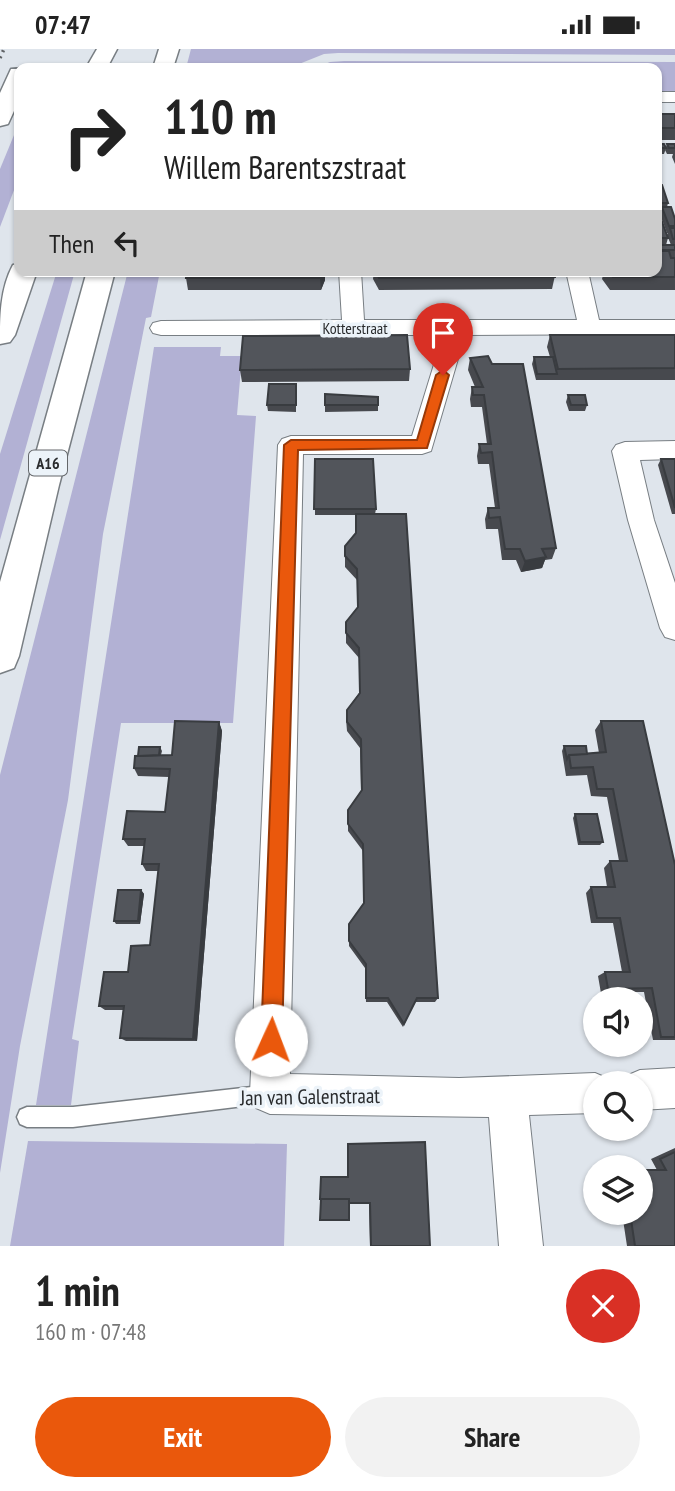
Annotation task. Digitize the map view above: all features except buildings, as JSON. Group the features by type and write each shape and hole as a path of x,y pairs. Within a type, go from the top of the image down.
{"main road":[{"path":"0,119 14,86"},
{"path":"0,335 21,277"},
{"name":"A16","path":"0,656 41,485 99,277"}],"street":[{"path":"350,277 353,327"},
{"path":"577,277 590,328"},
{"name":"Kotterstraat","path":"161,328 675,327"},
{"path":"270,1094 291,445 422,445 456,328"},
{"path":"675,450 625,451 642,520 675,628"},
{"path":"653,1089 675,1088"},
{"name":"Jan van Galenstraat","path":"270,1094 507,1097 583,1094"},
{"path":"507,1097 520,1246"}],"lane":[{"name":"Jan van Galenstraat","path":"27,1117 73,1117 270,1094"}],"shaded area":[{"path":"191,49 675,49 675,55 338,53 324,54 302,63 187,63"},
{"path":"675,62 675,93 662,93 662,63 328,63"},
{"path":"14,135 14,190 0,227 0,169"},
{"path":"55,277 73,277 0,540 0,454"},
{"path":"126,277 159,277 151,317 146,318 103,534 68,800 20,1046 0,1173 0,775"},
{"path":"154,347 221,347 220,356 242,356 237,415 256,416 233,723 121,723 72,1039 79,1041 71,1105 36,1105"},
{"path":"28,1141 287,1144 284,1246 10,1246"}],"railway":[{"path":"0,58 4,49"}],"route":[{"path":"271,1040 291,445 422,445 443,375"}]}
